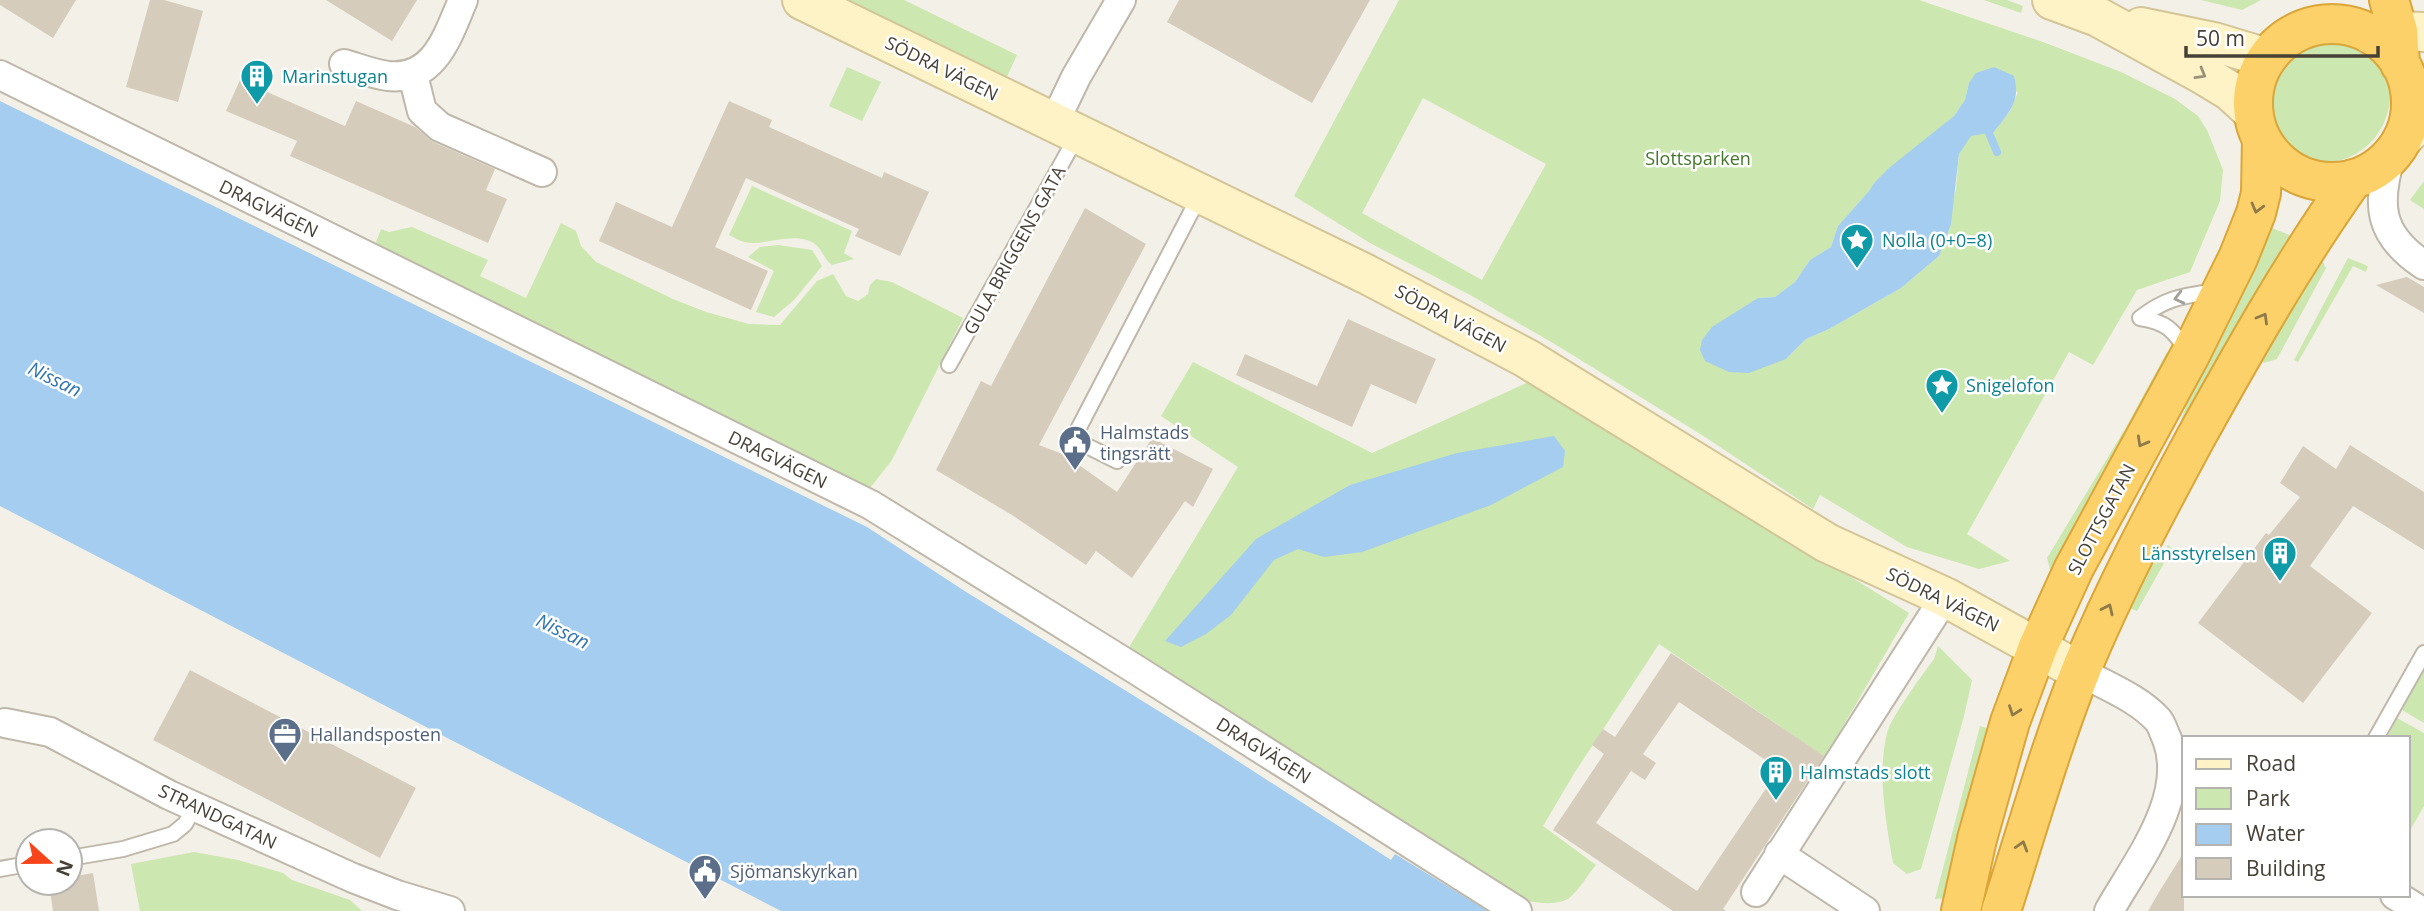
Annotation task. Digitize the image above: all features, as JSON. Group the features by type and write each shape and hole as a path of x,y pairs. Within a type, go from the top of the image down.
{"highway":[{"path":"2287,33 2334,24 2396,32 2411,101 2409,120 2406,137 2378,168 2353,180 2326,182 2300,176 2278,161 2257,126 2255,84 2287,33 2322,0"},
{"name":"SLOTTSGATAN","path":"1961,911 1977,839 2010,722 2038,648 2080,557 2190,355 2256,213 2262,173 2257,126"},
{"path":"2001,911 2048,764 2081,672 2108,608 2229,377 2305,247 2353,180"}],"street":[{"path":"344,64 388,76 413,75 441,51 463,0"},
{"name":"SÖDRA VÄGEN","path":"802,0 1366,274 1526,358 1826,543 1945,597 2081,672"},
{"path":"1066,129 1076,77 1121,0"},
{"path":"2052,0 2098,17 2214,42 2287,33"},
{"path":"2098,17 2220,85 2257,126"},
{"name":"DRAGVÄGEN","path":"0,75 871,505 1135,668 1517,911"},
{"path":"413,75 422,111 440,127 542,172"},
{"path":"2406,137 2383,184 2381,207 2387,225 2403,249 2422,262"},
{"path":"1756,892 1945,597"},
{"path":"2081,672 2133,701 2160,722 2178,770 2161,819 2109,911"},
{"name":"STRANDGATAN","path":"2,723 50,732 195,807 353,878 450,911"},
{"path":"1779,853 1864,911"},
{"path":"2398,897 2421,911"}],"lane":[{"name":"GULA BRIGGENS GATA","path":"949,365 1066,129"},
{"path":"1116,461 1073,439 1200,194"},
{"path":"2190,355 2171,329 2157,321 2140,318 2158,304 2169,300 2222,290"},
{"path":"2377,736 2424,653"},
{"path":"84,856 123,849 173,834 185,824 195,807"}],"green space":[{"path":"826,0 904,0 1017,55 1004,83"},
{"name":"Slottsparken","path":"1399,0 1919,0 2121,72 2175,99 2198,116 2207,130 2223,170 2220,201 2190,272 2137,290 2093,365 2069,352 1967,534 2010,561 1979,569 1907,547 1820,495 1813,509 1705,437 1558,346 1472,296 1370,243 1294,196","holes":["1969,83 2018,92 2010,111 1994,132 1971,135 1959,154 1956,189 1939,256 1901,288 1806,339 1786,359 1758,298 1775,297 1795,282 1810,260 1831,247 1838,226 1874,183 1954,116 1965,100","1423,98 1546,164 1482,280 1362,213"]},
{"path":"1984,0 2007,0 2023,6 2021,13"},
{"path":"2201,0 2261,0 2242,10"},
{"path":"2336,38 2359,43 2376,54 2386,71 2390,90 2388,111 2380,130 2366,147 2347,158 2314,162 2295,154 2276,132 2272,119 2274,90 2287,63 2297,53 2315,42"},
{"path":"847,67 881,82 862,121 829,106"},
{"path":"2424,181 2424,209 2410,200"},
{"path":"752,186 852,231 844,253 854,259 832,265 818,246 798,238 752,243 729,235"},
{"path":"561,223 576,231 581,246 596,262 673,299 749,324 780,325 817,281 833,274 846,296 858,301 868,294 870,285 876,279 892,282 963,318 892,460 870,488 853,487 371,255 381,229 389,232 412,227 488,260 480,276 526,298"},
{"path":"2269,227 2295,237 2188,424 2181,420 2190,395"},
{"path":"778,245 812,250 822,266 794,300 774,317 756,312 774,271 748,257 760,247"},
{"path":"2320,256 2326,268 2277,359 2264,363 2258,357"},
{"path":"2348,258 2368,266 2366,272 2353,266 2298,362 2294,360"},
{"path":"2167,352 2170,355 2057,572 2050,569 2047,558 2125,429"},
{"path":"1193,362 1372,453 1533,380 1909,613 1825,757 1659,644 1543,826 1596,865 1568,899 1537,903 1505,894 1485,886 1128,649 1238,467 1161,416"},
{"path":"2168,545 2172,549 2137,611 2127,607 2146,573"},
{"path":"1938,646 1972,680 1921,869 1907,874 1893,863 1884,798 1884,749 1894,717 1934,659"},
{"path":"2424,669 2424,723 2402,710"},
{"path":"2397,718 2424,733 2424,806 2410,830 2410,736 2388,736"},
{"path":"1980,726 1996,731 1947,898 1935,899"},
{"path":"194,852 238,860 283,873 292,880 350,900 362,911 140,911 131,864"}],"water":[{"path":"1994,67 2014,76 2015,100 1994,132 1971,136 1959,154 1951,224 1939,256 1901,288 1806,339 1786,359 1749,373 1729,372 1705,361 1700,350 1702,340 1712,327 1758,298 1775,297 1795,282 1810,260 1831,247 1838,226 1874,183 1954,116 1965,100 1969,83 1976,73"},
{"name":"Nissan","path":"0,101 867,527 1391,860 1395,854 1488,911 781,911 0,506"},
{"path":"1554,436 1565,451 1563,467 1491,505 1362,552 1324,557 1298,549 1274,560 1231,615 1206,634 1181,647 1165,641 1256,539 1350,485 1457,453"}],"building":[{"path":"0,0 76,0 53,38 0,5"},
{"path":"150,0 164,0 203,11 178,102 126,87"},
{"path":"326,0 417,0 392,41"},
{"path":"1179,0 1370,0 1312,103 1167,22"},
{"path":"240,80 345,126 356,101 415,127 433,142 495,169 486,190 507,199 488,243 290,156 297,141 226,111"},
{"path":"729,101 772,120 769,127 882,178 884,172 929,192 900,256 855,236 859,229 746,178 715,247 768,271 751,310 599,241 616,202 672,227"},
{"path":"1085,208 1146,244 1039,445 1065,455 1117,492 1152,438 1213,469 1193,507 1185,501 1132,578 1096,551 1086,565 1012,515 936,470 981,381 991,386"},
{"path":"2407,277 2424,287 2424,313 2376,285"},
{"path":"1348,319 1436,359 1416,404 1371,384 1352,427 1236,375 1245,354 1317,386"},
{"name":"Länsstyrelsen","path":"2350,445 2424,492 2424,550 2353,506 2310,566 2372,613 2303,703 2198,623 2266,533 2269,535 2300,497 2280,483 2303,446 2336,469"},
{"name":"Halmstads slott","path":"1671,653 1824,756 1723,909 1726,911 1673,911 1553,830 1604,754 1592,745 1603,729 1615,737","holes":["1679,702 1779,769 1697,891 1596,823 1631,771 1645,780 1656,763 1643,754"]},
{"name":"Hallandsposten","path":"190,670 416,788 380,858 153,740"},
{"path":"2182,855 2184,911 2148,911"},
{"path":"93,873 99,911 53,911 51,897 84,897 84,875"}],"waterway":[{"path":"1989,133 1997,152"}],"place":[{"name":"Marinstugan","path":"257,106"},
{"name":"Nolla (0+0=8)","path":"1857,270"},
{"name":"Snigelofon","path":"1942,415"},
{"name":"Halmstads tingsrätt","path":"1075,472"},
{"name":"Länsstyrelsen","path":"2280,583"},
{"name":"Hallandsposten","path":"285,764"},
{"name":"Halmstads slott","path":"1776,802"},
{"name":"Sjömanskyrkan","path":"705,901"}]}
